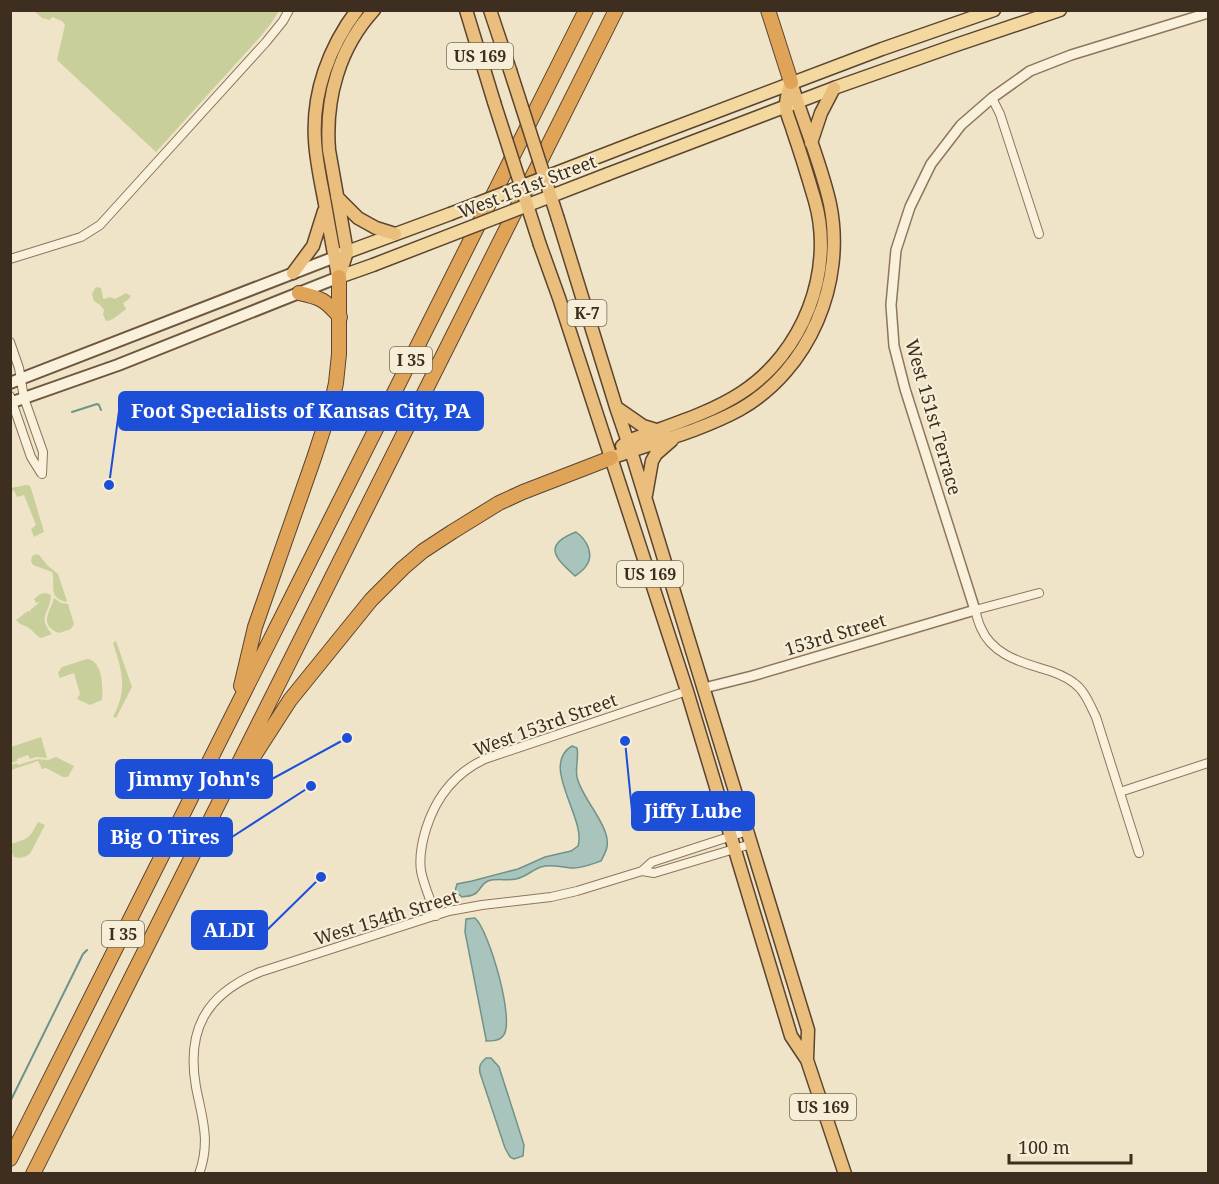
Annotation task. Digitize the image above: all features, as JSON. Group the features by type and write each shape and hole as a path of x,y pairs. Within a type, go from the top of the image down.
{"highway":[{"path":"341,254 326,207 317,158 315,114 325,68 335,44 357,10"},
{"path":"236,708 255,627 314,458 336,383 339,354 341,254 337,197 328,135 329,107 342,58 374,10"},
{"name":"US 169","path":"466,10 540,245 687,691 791,1036 807,1060 845,1173"},
{"name":"K-7","path":"490,10 645,497"},
{"name":"I 35","path":"10,1159 586,10"},
{"name":"I 35","path":"33,1173 616,10"},
{"path":"207,827 290,700 386,584 423,551 499,503 611,458 656,430 728,401 744,391 775,364 795,337 810,307 818,279 819,223 791,104 791,82 768,10"},
{"path":"811,143 821,112 834,88"},
{"name":"US 169","path":"791,104 811,143 830,203 834,234 831,279 818,320 795,360 765,391 729,415 675,438 657,453 652,461 645,497 808,1030 807,1060"},
{"path":"337,197 358,218 376,228 395,234"},
{"path":"293,273 313,246 326,207"},
{"path":"299,293 319,298 328,304 340,318"},
{"path":"616,407 643,426 656,430"},
{"path":"629,446 675,438"}],"main road":[{"name":"West 151st Street","path":"10,383 791,82 994,10"},
{"name":"West 151st Street","path":"11,400 24,398 118,365 299,293 834,88 1060,10"}],"street":[{"path":"10,259 81,237 100,225 274,33 284,21 289,10"},
{"name":"West 151st Terrace","path":"975,610 905,389 894,346 891,305 896,250 910,207 931,164 961,125 992,98 1030,71 1071,55 1209,13"},
{"path":"992,98 1000,114 1040,234"},
{"path":"10,342 22,379 24,398 43,452 42,474 31,457 11,400"},
{"path":"1039,593 975,610 981,628 989,641 1004,654 1019,662 1054,672 1074,682 1087,698 1096,717 1139,853"},
{"name":"153rd Street","path":"704,688 975,610"},
{"name":"West 153rd Street","path":"436,916 423,877 421,853 430,815 447,788 457,778 485,759 687,691"},
{"path":"1120,792 1209,763"},
{"name":"West 154th Street","path":"199,1173 206,1133 196,1084 194,1048 205,1015 217,999 237,983 260,972 449,911 551,897 577,891 642,871 652,862 747,831"},
{"name":"West 154th Street","path":"642,871 654,873 751,844"}],"green space":[{"path":"34,11 279,11 261,36 156,152 57,60 65,25 62,21 52,17 50,20 42,18"},
{"path":"96,287 101,288 104,299 110,297 115,299 126,293 131,296 123,303 126,309 114,319 106,321 103,315 104,310 94,301 92,294"},
{"path":"26,485 31,488 44,532 34,537 31,529 36,525 24,495 17,497 14,490 11,493 11,488"},
{"path":"37,554 58,574 66,602 54,594 52,572 33,565 32,556"},
{"path":"46,593 51,595 45,623 52,634 41,638 16,620 28,611 31,612 30,610 40,602 36,603 34,599"},
{"path":"54,598 61,603 68,604 74,624 71,629 59,633 53,630 47,622"},
{"path":"116,641 132,687 116,718 113,717 121,698 122,680 113,643"},
{"path":"87,659 96,664 102,682 102,700 90,705 77,699 80,694 74,673 60,679 58,673 62,667"},
{"path":"41,737 47,758 30,759 28,755 11,763 11,747"},
{"path":"56,757 74,766 68,777 63,777 46,768 42,769 38,761 11,770 11,765 17,763 18,765"},
{"path":"38,822 45,825 31,852 23,857 14,857 11,844 28,837"}],"water":[{"path":"576,532 586,543 590,557 585,567 575,576 558,558 555,547 565,537"},
{"path":"572,746 577,748 577,777 580,785 605,830 607,849 601,861 577,868 545,866 516,879 488,881 476,893 462,897 455,891 457,884 518,869 545,857 571,851 578,846 579,835 560,766 563,755"},
{"path":"475,918 487,940 504,996 506,1028 501,1038 493,1041 486,1041 465,932 466,919"},
{"path":"486,1058 491,1058 499,1067 524,1145 523,1156 514,1159 510,1157 505,1148 480,1073 480,1065"}],"waterway":[{"path":"72,412 97,404 101,410"},
{"path":"10,1102 87,950"}],"place":[{"name":"Foot Specialists of Kansas City, PA","path":"109,485"},
{"name":"Jimmy John's","path":"347,738"},
{"name":"Jiffy Lube","path":"625,741"},
{"name":"Big O Tires","path":"311,786"},
{"name":"ALDI","path":"321,877"}]}
